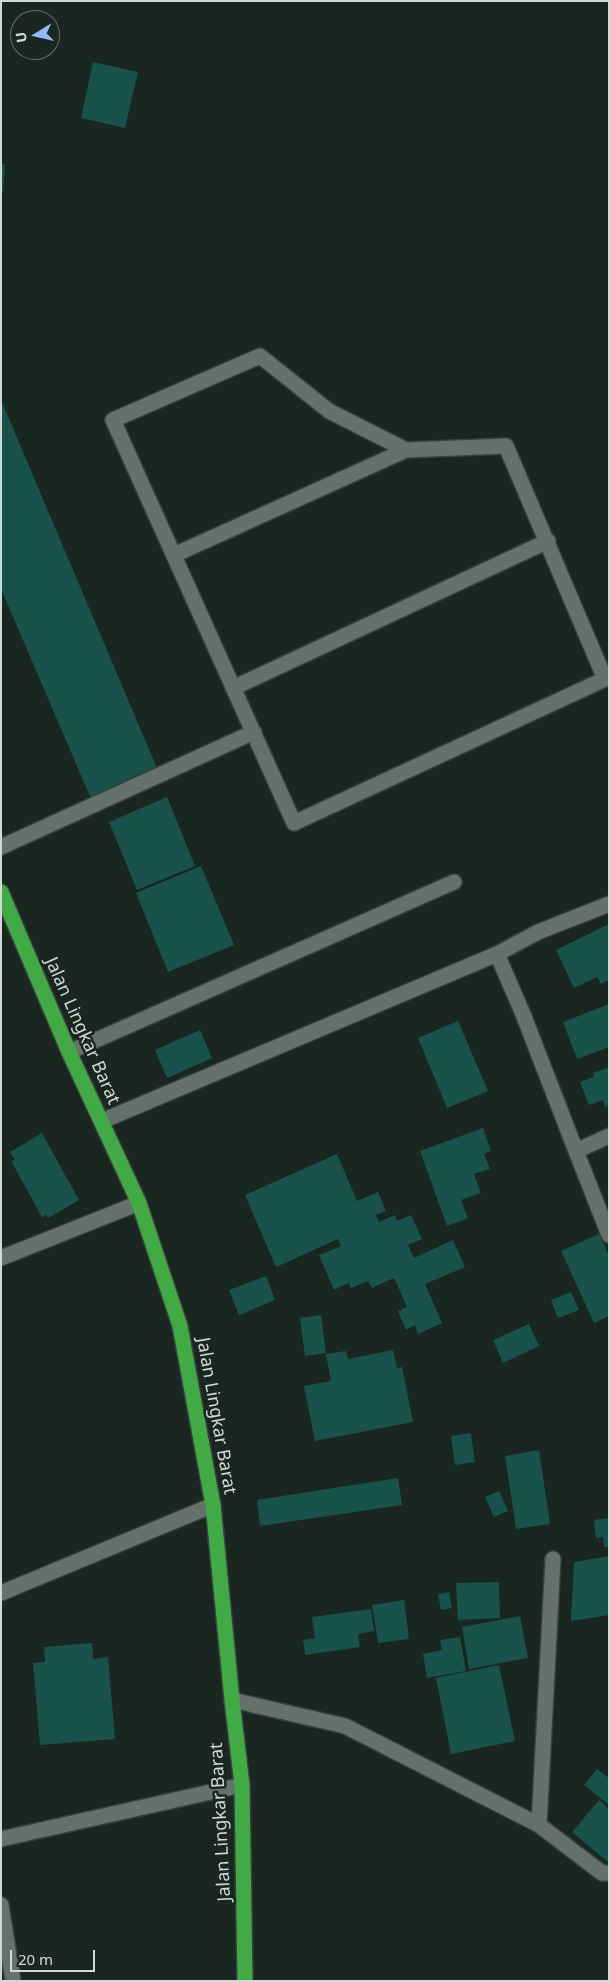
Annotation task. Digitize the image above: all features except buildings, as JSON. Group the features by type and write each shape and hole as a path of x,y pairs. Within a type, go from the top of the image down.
{"highway":[{"name":"Jalan Lingkar Barat","path":"1,892 69,1052 139,1203 180,1326 214,1505 242,1785 245,1981"}],"street":[{"path":"174,556 406,450 506,446 548,541 605,679 294,822 233,688 113,420 260,356 329,411 406,450"},
{"path":"233,688 548,541"},
{"path":"1,847 254,732"},
{"path":"69,1052 454,882"},
{"path":"102,1121 497,954 538,932 609,904"},
{"path":"497,954 523,1014 609,1235"},
{"path":"576,1151 609,1136"},
{"path":"1,1258 139,1203"},
{"path":"1,1593 214,1505"},
{"path":"539,1824 553,1559"},
{"path":"232,1700 345,1726 539,1824 602,1873 609,1873"},
{"path":"1,1839 242,1785"},
{"path":"1,1906 13,1981"}]}
